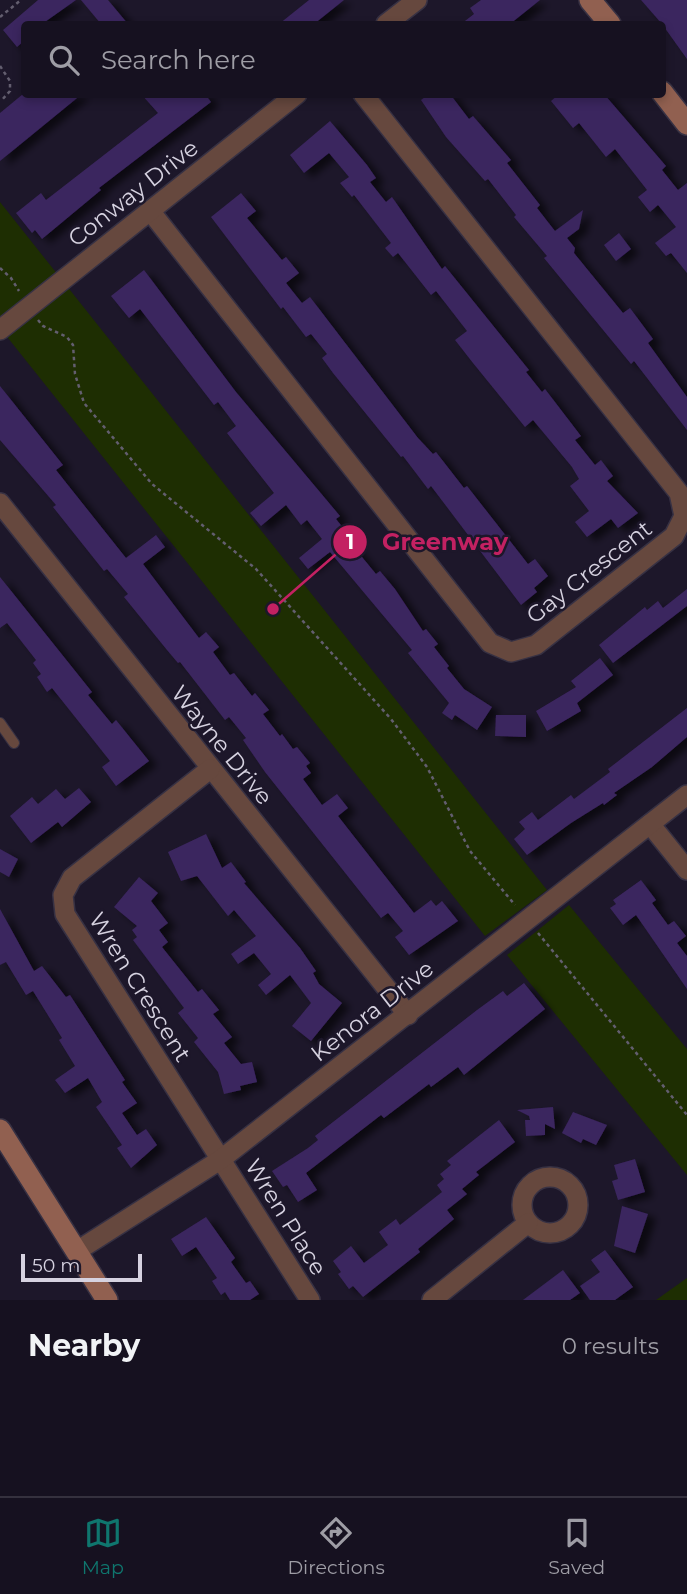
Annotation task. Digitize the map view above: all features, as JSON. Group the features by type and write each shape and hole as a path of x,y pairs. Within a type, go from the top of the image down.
{"street":[{"path":"390,21 417,0"},
{"path":"590,0 608,21"},
{"path":"666,95 685,116"},
{"name":"Conway Drive","path":"0,330 292,98"},
{"name":"Gay Crescent","path":"151,212 490,643 511,652 536,645 674,536 684,516 679,493 366,98"},
{"name":"Wayne Drive","path":"0,503 408,1015"},
{"name":"Wren Crescent","path":"210,769 72,878 63,895 65,914 220,1160"},
{"name":"Kenora Drive","path":"77,1251 220,1160 687,795"},
{"path":"650,824 687,870"},
{"path":"0,1130 107,1300"},
{"name":"Wren Place","path":"220,1160 310,1300"},
{"path":"432,1300 528,1223"}],"lane":[{"path":"0,723 14,743"}],"path":[{"path":"0,17 21,0"},
{"path":"0,66 10,81 10,91 1,101"},
{"path":"0,268 11,278 23,297"},
{"path":"35,315 43,326 67,337 73,345 75,374 85,402 152,484 256,569 391,719 427,767 470,851 519,911"},
{"path":"533,927 687,1115"}],"green space":[{"path":"0,202 547,890 485,936 0,328"},
{"path":"569,905 687,1049 687,1175 507,955"},
{"path":"687,1278 687,1300 656,1300"}],"building":[{"path":"38,0 76,0 46,21 21,21 21,44 17,47 3,30"},
{"path":"81,0 108,0 126,21 98,21"},
{"path":"309,0 344,0 318,21 283,21"},
{"path":"481,0 540,0 514,21 465,21 474,14 470,8"},
{"path":"641,0 687,0 687,59 666,30 666,21 659,21"},
{"path":"21,96 21,98 77,98 0,161 0,113"},
{"path":"145,98 208,98 211,102 99,188 101,190 42,239 35,230 32,233 16,213 41,193 46,200 158,113"},
{"path":"453,98 469,119 473,116 511,160 507,163 540,205 537,208 555,231 583,210 579,229 567,238 575,248 574,253 623,313 630,308 653,339 648,343 687,397 687,430 634,361 631,364 544,258 547,256 514,217 516,215 488,179 485,181 446,137 421,100"},
{"path":"554,98 607,98 666,166 662,170 678,190 687,183 687,273 671,253 666,256 655,243 676,227 658,205 650,212 638,197 647,190 615,149 606,157 579,123 573,128 551,101"},
{"path":"330,121 376,178 370,182 386,202 392,197 442,269 445,266 529,370 526,372 542,392 545,389 581,436 575,440 595,465 601,460 613,476 607,481 638,513 618,528 611,519 587,537 575,522 589,511 570,486 579,479 572,467 533,420 525,427 455,340 467,331 436,291 431,295 398,253 393,257 385,248 391,243 354,195 352,197 340,183 349,177 329,153 304,173 290,155"},
{"path":"241,193 256,211 247,218 282,260 286,257 299,273 286,283 302,303 310,297 418,438 433,454 436,452 464,488 467,486 528,564 535,559 548,576 534,588 537,592 521,605 431,486 428,489 333,373 322,358 327,354 311,334 306,337 283,307 281,309 211,217"},
{"path":"619,233 631,249 616,261 604,245"},
{"path":"144,270 236,392 340,516 336,519 356,544 353,546 376,574 380,571 423,631 426,629 438,644 434,647 449,666 447,668 464,689 492,707 477,730 455,715 452,720 442,713 449,703 408,653 412,650 330,552 308,569 299,558 322,539 307,520 301,525 286,505 261,526 250,513 274,493 227,433 236,426 218,402 214,405 140,309 129,318 111,296"},
{"path":"0,386 63,465 56,470 126,558 156,535 165,547 143,564 199,638 206,632 219,647 213,652 230,675 234,673 252,696 255,693 269,710 263,714 280,736 282,734 293,749 297,747 310,763 306,766 311,773 303,779 322,805 337,794 348,808 338,816 414,913 431,900 436,906 442,901 458,921 409,955 395,937 403,931 388,913 381,918 265,772 243,740 246,738 229,717 225,720 180,662 167,650 124,597 128,594 107,569 104,571 53,507 56,505 0,440"},
{"path":"0,577 92,692 88,695 112,724 116,720 149,761 116,786 102,767 110,761 52,688 47,692 37,677 41,674 33,663 36,660 7,623 0,628"},
{"path":"687,589 687,606 613,663 599,645 645,607 647,610 658,601 663,608"},
{"path":"600,658 613,675 577,703 581,711 547,731 536,711 576,687 571,681"},
{"path":"687,708 687,737 652,767 614,793 617,795 604,805 603,803 571,823 527,855 514,839 525,829 519,822 532,812 538,820 571,795 574,799"},
{"path":"496,715 526,715 526,737 495,736"},
{"path":"79,788 91,802 62,827 58,822 31,843 10,816 32,797 38,804 56,789 65,799"},
{"path":"206,834 222,868 231,862 246,882 244,883 300,948 316,971 313,973 319,984 342,1003 311,1041 292,1026 311,1003 290,975 266,995 258,985 271,974 254,953 238,964 231,954 256,936 234,910 228,916 197,876 181,881 168,852"},
{"path":"0,849 18,859 9,877 0,872"},
{"path":"139,877 158,893 151,901 168,923 159,930 168,942 162,947 198,992 202,989 219,1010 213,1014 232,1037 224,1043 241,1064 252,1062 257,1082 224,1094 218,1072 194,1042 198,1038 178,1013 184,1008 133,940 137,937 132,930 137,926 114,907"},
{"path":"641,880 656,900 652,903 668,925 674,921 686,936 677,943 687,956 687,989 636,915 623,925 610,908 616,904 613,900"},
{"path":"0,909 34,971 42,966 66,997 70,995 137,1103 122,1113 137,1135 146,1129 157,1145 131,1168 117,1148 122,1145 96,1107 102,1102 88,1078 65,1093 55,1080 75,1066 59,1040 62,1038 33,991 26,995 6,962 0,965"},
{"path":"524,983 545,1009 464,1075 458,1067 431,1087 429,1084 384,1118 381,1115 306,1173 317,1190 298,1202 287,1185 283,1187 272,1171 308,1148 318,1140 315,1136 477,1010 503,991 507,996"},
{"path":"553,1107 555,1129 545,1124 545,1135 526,1136 525,1120 530,1120 529,1116 517,1110"},
{"path":"573,1112 607,1125 596,1145 583,1139 581,1143 562,1133"},
{"path":"499,1120 515,1142 476,1172 479,1175 462,1189 467,1194 447,1210 454,1219 418,1249 420,1252 363,1297 353,1286 349,1289 338,1274 341,1272 333,1261 351,1246 364,1263 388,1245 379,1232 396,1219 400,1225 442,1192 437,1185 444,1179 440,1174 451,1165 447,1161"},
{"path":"635,1159 645,1192 618,1200 612,1181 618,1179 614,1165"},
{"path":"622,1206 648,1214 635,1253 614,1246"},
{"path":"206,1217 235,1258 231,1262 246,1283 250,1281 259,1294 250,1300 230,1300 225,1292 221,1295 212,1281 217,1278 196,1247 182,1256 171,1239"},
{"path":"605,1250 633,1287 615,1300 590,1300 580,1286 600,1272 591,1260"},
{"path":"563,1270 580,1293 570,1300 523,1300"}],"place":[{"name":"Greenway","path":"273,609"}]}
